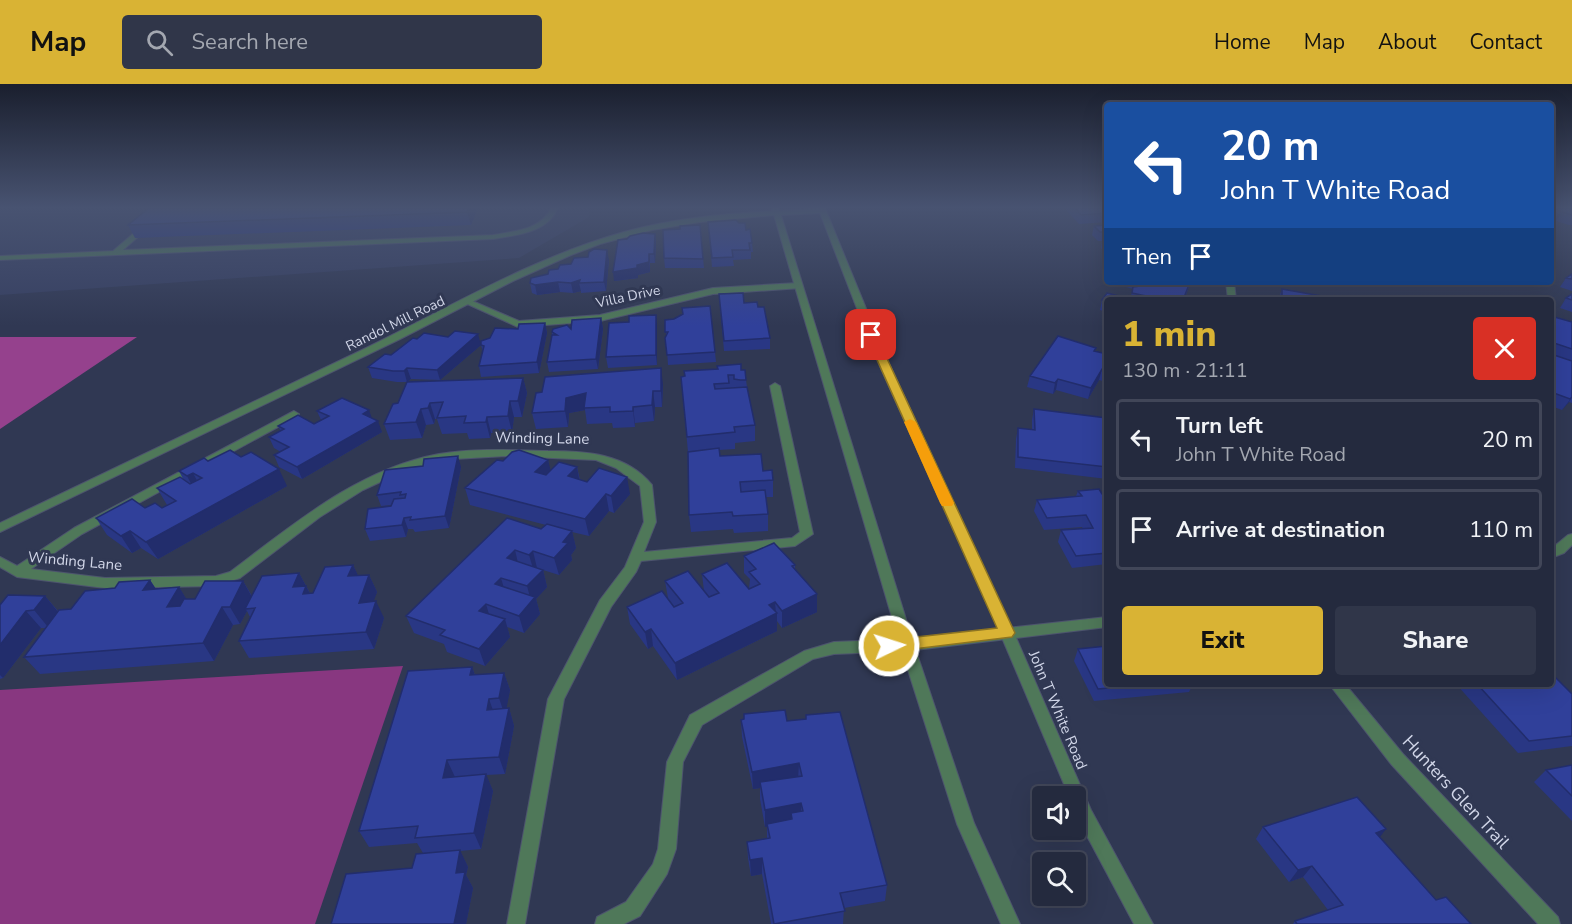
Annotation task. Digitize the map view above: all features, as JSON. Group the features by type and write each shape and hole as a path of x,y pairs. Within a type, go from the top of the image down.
{"street":[{"path":"115,253 122,247"},
{"path":"0,258 252,247"},
{"name":"Randol Mill Road","path":"0,528 538,266 584,247"},
{"path":"787,247 907,645 966,824 1011,924"},
{"name":"John T White Road","path":"836,247 879,356 1007,633 1085,815 1144,924"},
{"name":"Villa Drive","path":"467,302 518,324 600,318 714,291 798,286"},
{"path":"636,556 795,542 807,534 775,386"},
{"path":"17,572 78,531 294,414"},
{"name":"Winding Lane","path":"0,561 17,572 105,583 216,580 235,575 331,503 375,478 406,466 438,458 495,452 601,456 626,467 646,484 650,522 631,569 604,604 556,699 516,924"},
{"path":"1554,552 1572,538"},
{"path":"604,924 633,909 661,868 668,849 675,762 696,720 809,655 834,648 907,645 1104,622"},
{"name":"Hunters Glen Trail","path":"1338,687 1397,759 1551,924"}],"shaded area":[{"path":"0,247 537,247 519,258 0,295"},
{"path":"0,337 137,337 0,429"},
{"path":"403,666 315,924 0,924 0,690"}],"building":[{"path":"617,247 654,247 654,254 649,254 649,262 637,265 637,268 613,272"},
{"path":"664,247 702,247 703,259 664,258"},
{"path":"711,247 750,247 750,250 732,250 733,257 712,258"},
{"path":"594,249 607,250 604,282 579,283 580,280 571,283 535,285 530,283 531,278 548,274 549,270 558,269 560,265 571,264 574,258 588,257 589,252"},
{"path":"1189,285 1184,297 1151,297 1132,293 1133,287"},
{"path":"1282,289 1327,297 1282,297"},
{"path":"743,293 744,303 757,302 758,307 764,307 770,338 724,341 719,294"},
{"path":"1107,293 1122,297 1104,297"},
{"path":"710,306 715,352 667,355 665,338 668,332 665,332 665,320 674,319 683,314 682,308"},
{"path":"656,315 656,355 606,357 609,323 629,322 629,316"},
{"path":"1554,317 1572,322 1572,349 1554,343"},
{"path":"601,318 596,359 547,362 552,335 557,335 552,332 553,329 567,325 571,329 572,320"},
{"path":"545,323 537,362 479,366 484,346 481,345 481,341 490,338 495,328 518,329 519,324"},
{"path":"455,331 478,334 437,370 407,368 404,371 393,371 368,367 385,354 391,355 413,338 417,339 424,333 448,337"},
{"path":"1058,336 1096,348 1094,351 1104,353 1104,369 1102,369 1091,388 1058,379 1055,383 1030,376"},
{"path":"1554,355 1572,361 1572,397 1570,399 1554,393"},
{"path":"741,364 741,370 745,370 746,380 734,379 734,375 728,375 729,383 714,384 715,389 747,387 755,425 734,427 735,432 687,437 681,377 685,376 684,371 718,369 717,366"},
{"path":"661,368 661,391 653,391 652,405 633,407 633,411 610,412 610,407 584,408 586,393 566,398 565,411 532,413 536,393 542,392 545,377"},
{"path":"523,378 518,401 510,401 508,416 487,417 486,422 464,423 466,416 437,418 443,402 430,403 428,408 421,409 416,422 384,424 393,404 398,403 407,382"},
{"path":"342,398 369,410 363,414 378,421 297,467 274,455 289,447 269,437 284,429 278,426 298,415 314,424 329,416 317,411"},
{"path":"1034,409 1104,418 1104,467 1018,457 1018,428 1035,430"},
{"path":"719,448 720,456 761,454 763,471 772,470 773,480 740,482 741,492 765,490 768,514 733,516 732,512 689,515 688,452"},
{"path":"230,450 241,457 251,452 279,469 146,542 130,531 121,536 96,518 132,499 145,508 155,503 162,508 176,501 157,488 180,477 190,484 202,478 193,473 187,476 179,471 204,458 208,461"},
{"path":"519,450 548,460 535,472 546,475 559,462 577,467 568,476 587,482 599,468 627,477 611,496 606,494 585,519 465,488 497,460 503,461 512,452"},
{"path":"458,456 445,516 410,520 411,517 404,518 402,525 365,529 368,509 391,506 394,499 405,498 406,494 400,495 401,492 377,495 385,470 423,466 424,459"},
{"path":"1099,489 1104,494 1104,553 1076,556 1061,530 1093,528 1086,515 1047,518 1037,500 1082,496 1078,491"},
{"path":"507,518 541,529 547,524 572,531 563,542 568,543 554,558 533,551 529,555 515,550 507,558 543,570 527,586 501,578 495,584 535,597 519,616 486,604 479,611 505,619 479,649 440,635 445,630 406,616"},
{"path":"774,543 795,565 792,566 817,594 782,611 775,602 769,605 777,613 675,663 651,629 645,632 627,607 662,591 674,607 683,603 665,581 688,571 709,597 719,593 702,574 727,563 749,589 760,584 749,572 756,569 744,556"},
{"path":"353,565 348,576 369,575 359,603 376,601 366,632 239,641 255,608 245,609 262,576 299,573 293,587 306,586 303,594 313,593 325,567"},
{"path":"150,580 143,590 179,587 167,607 180,606 184,599 195,599 205,581 243,581 230,607 222,607 203,643 24,657 59,610 71,609 85,591 115,588 119,582"},
{"path":"8,595 45,596 34,610 26,611 0,645 0,605"},
{"path":"1104,646 1104,687 1120,687 1098,689 1078,649"},
{"path":"472,667 470,675 504,673 499,698 489,699 487,710 509,708 499,757 447,760 443,778 486,774 474,833 415,838 418,826 359,831 408,671"},
{"path":"1554,676 1572,694 1572,736 1529,741 1480,687 1554,687"},
{"path":"785,710 787,721 806,719 806,715 840,712 887,885 840,893 845,911 774,924 762,858 750,860 747,842 770,838 767,824 792,819 791,813 803,811 801,803 765,810 760,782 802,776 799,763 752,772 741,720 744,719 744,714"},
{"path":"1572,765 1572,796 1546,770"},
{"path":"1357,797 1386,829 1376,833 1436,900 1446,897 1471,924 1297,924 1295,921 1343,905 1312,866 1298,870 1263,827"},
{"path":"460,850 456,873 465,872 454,924 331,924 346,874 412,868 416,854"}],"slow traffic":[{"path":"910,422 947,503"}],"route":[{"path":"871,335 1007,633 889,646"}]}
